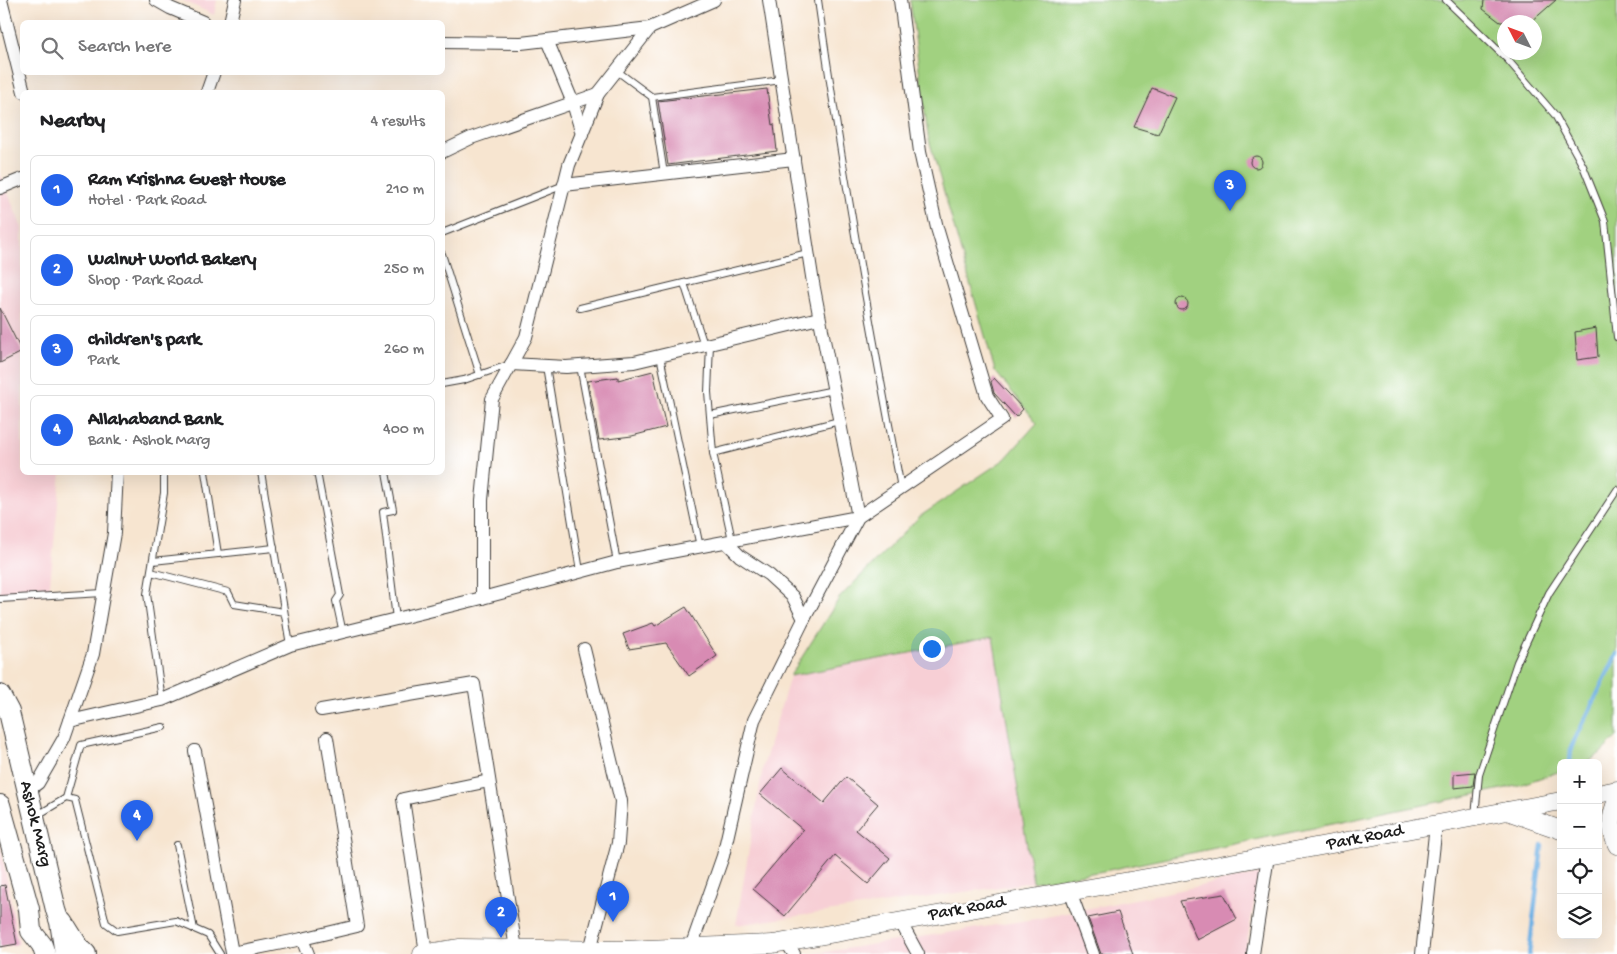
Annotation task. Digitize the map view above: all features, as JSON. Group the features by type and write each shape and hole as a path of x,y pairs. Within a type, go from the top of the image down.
{"main road":[{"name":"Ashok Marg","path":"0,694 9,712 33,818 60,922 65,954"},
{"name":"Ashok Marg","path":"0,805 29,909 31,931 42,945 46,954"},
{"path":"56,910 78,946 86,954"},
{"path":"28,954 32,947 31,931"}],"street":[{"path":"1,0 24,90"},
{"path":"156,0 198,20"},
{"path":"230,20 235,0"},
{"path":"445,42 522,44 650,28 714,0"},
{"path":"691,951 723,856 754,720 804,619 858,517 819,318 770,0"},
{"path":"70,721 162,700 290,645 396,620 617,562 858,517 1002,419 987,396 937,228 920,152 900,0"},
{"path":"482,598 482,500 492,400 526,337 569,165 598,94 650,28"},
{"path":"547,40 573,103 582,134"},
{"path":"208,90 213,75"},
{"path":"445,151 471,138 598,94"},
{"path":"564,185 794,159"},
{"path":"0,188 20,180"},
{"path":"511,364 566,367 634,362 819,318"},
{"path":"27,791 38,783 64,738 93,654 114,532 117,475"},
{"path":"729,541 740,556 769,575 793,597 804,619"},
{"path":"584,649 621,801 618,843 590,950"},
{"path":"321,710 474,684 516,949"},
{"path":"194,751 232,953 357,926 327,738"},
{"path":"424,954 403,799 489,781"},
{"path":"1602,793 1617,790"},
{"path":"1602,841 1617,844 1611,825 1611,816 1617,800"},
{"name":"Park Road","path":"424,954 460,948 691,951 773,944 790,948 900,921 1268,856 1557,802"},
{"path":"1506,811 1557,829"},
{"path":"1422,954 1436,825"},
{"path":"1253,954 1268,856"},
{"path":"1070,891 1093,954"},
{"path":"900,921 918,954"},
{"path":"302,939 308,954"}],"lane":[{"path":"818,0 864,298 901,489"},
{"path":"1446,0 1507,59 1555,115 1583,166 1605,221 1617,337"},
{"path":"617,71 652,97 782,80"},
{"path":"652,97 664,174"},
{"path":"445,232 564,185"},
{"path":"580,308 808,252"},
{"path":"445,264 480,375"},
{"path":"684,283 707,344 708,392 713,453 729,541"},
{"path":"660,356 700,546"},
{"path":"445,383 480,375 511,364"},
{"path":"546,366 580,571"},
{"path":"580,366 617,562"},
{"path":"710,415 834,390"},
{"path":"713,453 839,421"},
{"path":"162,700 147,594 164,493 164,475"},
{"path":"205,475 218,554"},
{"path":"262,475 290,645"},
{"path":"318,475 340,595 336,602 343,633"},
{"path":"387,475 393,510 383,512 396,620"},
{"path":"1474,817 1479,775 1518,662 1549,593 1617,490"},
{"path":"153,561 274,548"},
{"path":"150,572 228,592 234,604 284,612"},
{"path":"0,599 103,593"},
{"path":"33,818 66,798 81,745 162,726"},
{"path":"66,798 75,800 106,923 117,931 176,921 208,935 220,954"},
{"path":"177,845 194,929"}],"shaded area":[{"path":"182,0 217,0 214,15"},
{"path":"0,173 20,223 20,475 61,475 49,594 0,596"},
{"path":"993,637 1033,882 736,925 763,767 790,676"},
{"path":"0,843 19,944 0,948"},
{"path":"1259,874 1245,954 812,954 1041,918"}],"green space":[{"path":"910,0 1617,0 1617,737 1593,759 1557,759 1557,772 1516,786 1104,871 1033,882 993,637 790,676 840,597 919,517 1005,459 1037,423 995,371 928,136"}],"building":[{"path":"1484,0 1556,0 1539,15 1497,15 1497,20 1483,9"},
{"path":"1152,88 1175,97 1158,134 1134,127"},
{"path":"767,89 777,151 668,165 658,101"},
{"path":"1258,156 1261,157 1261,167 1254,168 1251,167 1250,160 1251,157"},
{"path":"1184,298 1187,299 1187,309 1180,310 1177,309 1176,302 1177,299"},
{"path":"0,308 20,348 20,353 0,363"},
{"path":"1596,328 1598,357 1577,360 1575,332"},
{"path":"653,371 666,427 632,436 599,440 588,381 618,377 618,380"},
{"path":"994,378 1023,409 1016,417 994,393 991,382"},
{"path":"686,607 717,656 689,676 666,643 629,649 623,634 653,623 655,626"},
{"path":"782,768 824,803 846,777 878,804 856,830 890,858 868,884 835,856 785,916 753,889 803,830 760,794"},
{"path":"1475,772 1473,786 1454,788 1454,774"},
{"path":"5,885 17,944 0,947 0,886"},
{"path":"1224,894 1237,919 1197,940 1180,901"},
{"path":"1118,912 1133,954 1101,954 1088,918"}],"waterway":[{"path":"1570,759 1571,748 1617,654"},
{"path":"1529,954 1542,845"}],"place":[{"name":"children's park","path":"1230,211"},
{"name":"Allahaband Bank","path":"137,841"},
{"name":"Ram Krishna Guest House","path":"613,922"},
{"name":"Walnut World Bakery","path":"501,938"}]}
